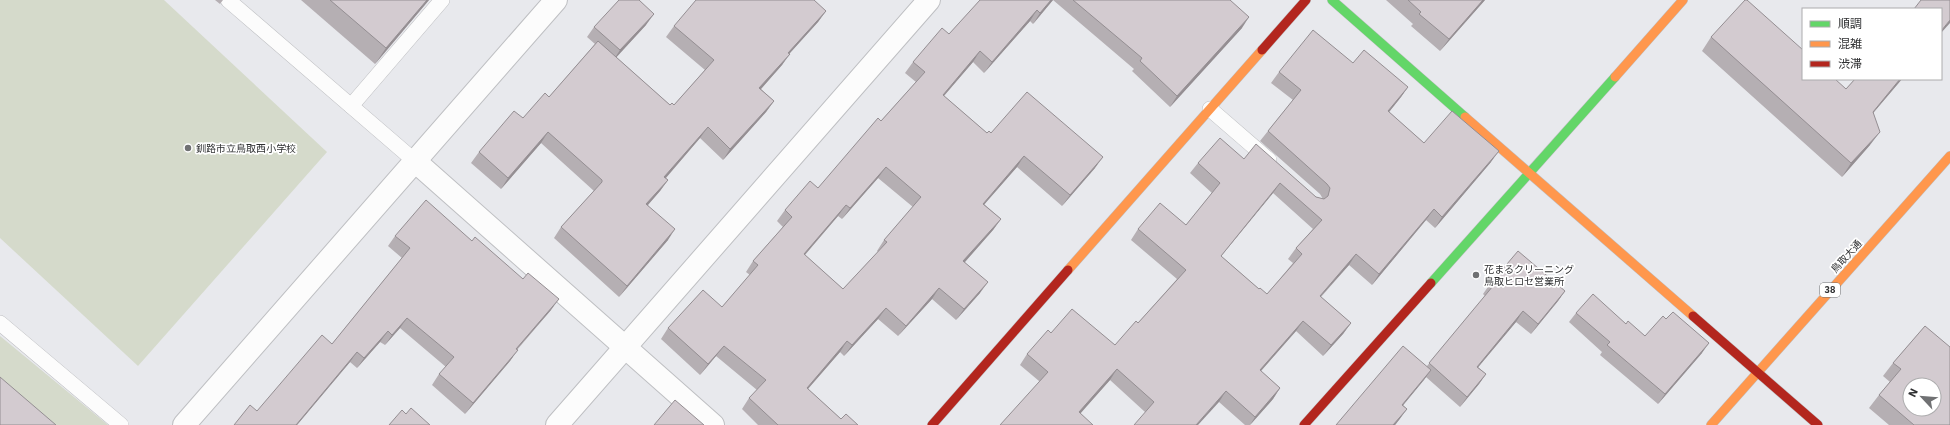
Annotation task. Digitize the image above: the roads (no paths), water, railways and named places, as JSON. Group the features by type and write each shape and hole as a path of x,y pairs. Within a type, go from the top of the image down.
{"main road":[{"path":"932,425 1306,0"},
{"path":"1332,0 1818,425"},
{"path":"1304,425 1530,174 1683,0"},
{"name":"鳥取大通","path":"1711,425 1950,156"}],"street":[{"path":"184,425 416,162 556,0"},
{"path":"557,425 929,0"},
{"path":"416,162 713,425"}],"lane":[{"path":"228,0 416,162"},
{"path":"351,106 442,0"},
{"path":"1210,109 1280,170"},
{"path":"0,323 121,425"}],"place":[{"name":"釧路市立鳥取西小学校","path":"188,148"},
{"name":"花まるクリーニング 鳥取ヒロセ営業所","path":"1476,275"}]}
